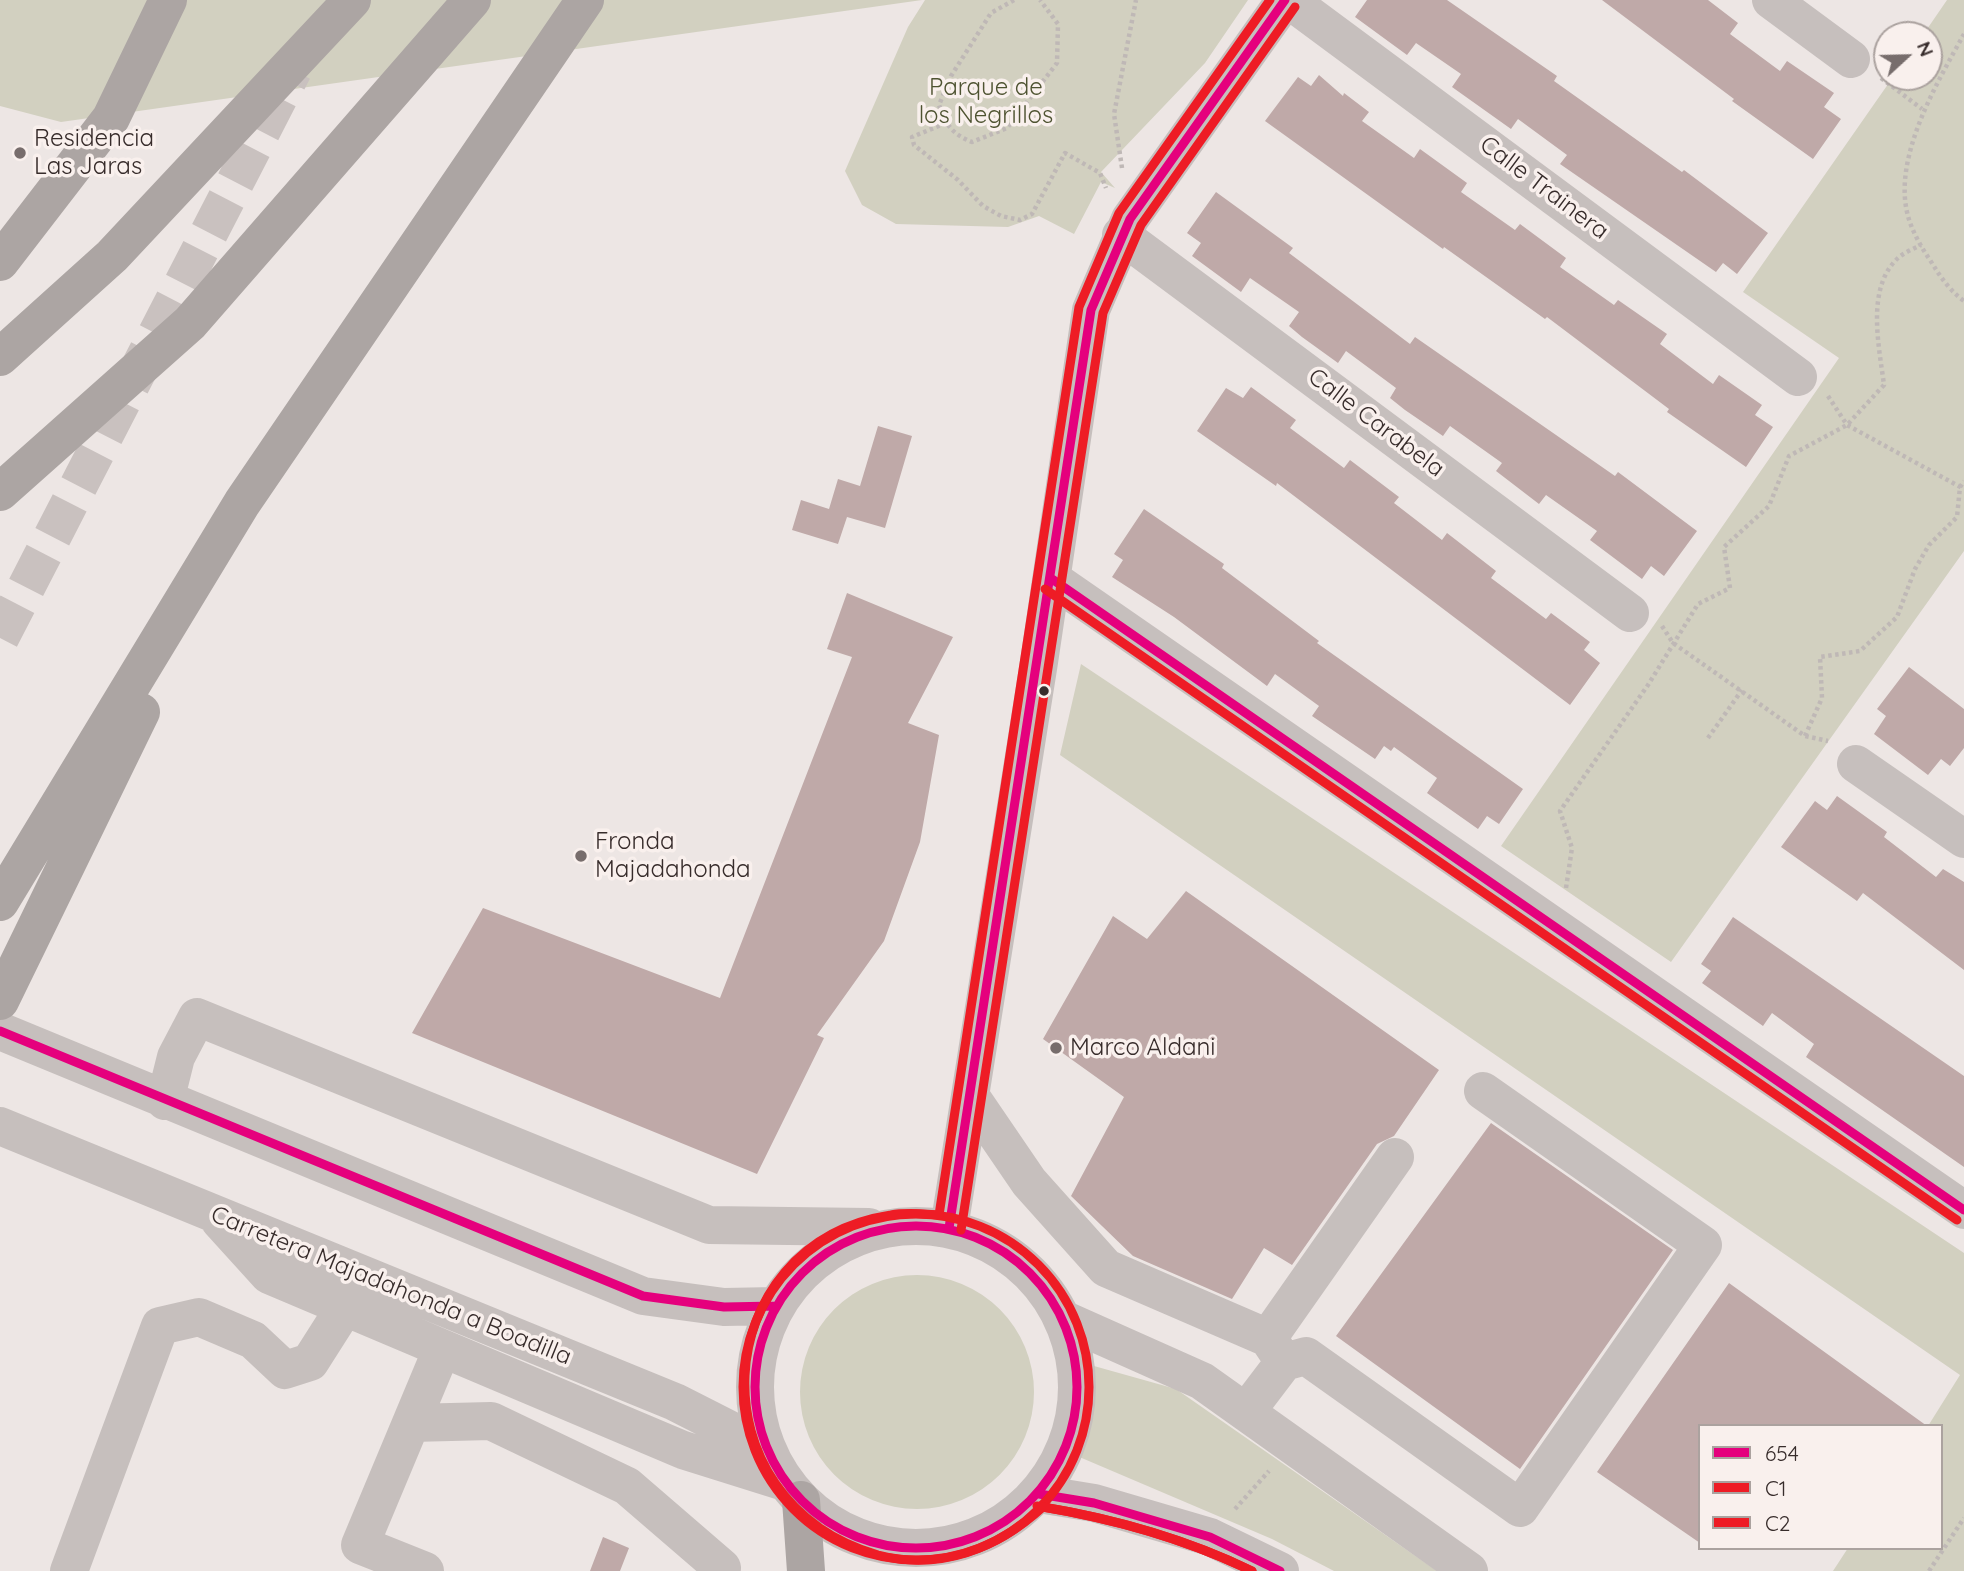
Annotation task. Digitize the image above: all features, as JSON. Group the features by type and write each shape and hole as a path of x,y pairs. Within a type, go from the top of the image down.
{"highway":[{"path":"0,262 111,118 168,0"},
{"path":"0,357 112,256 352,0"},
{"path":"0,492 190,323 472,0"},
{"path":"0,902 242,503 585,0"},
{"path":"0,1001 242,503"},
{"path":"786,1481 806,1571"}],"street":[{"path":"949,1228 1052,579 1091,310 1121,235 1287,0"},
{"name":"Calle Trainera","path":"1287,0 1809,381"},
{"path":"1771,0 1864,67"},
{"name":"Calle Carabela","path":"1121,235 1644,616"},
{"path":"1052,579 1964,1210"},
{"path":"1847,756 1964,839"},
{"name":"Carretera Majadahonda a Boadilla","path":"0,1126 675,1402 738,1434 834,1526 872,1543 899,1560 983,1536 1013,1518 1039,1494 1064,1454 1077,1410 1077,1364 1063,1319 1035,1277 996,1246 949,1228 709,1225 197,1017 176,1057 164,1101"},
{"path":"0,1031 164,1101 643,1296 724,1307 776,1306"},
{"path":"971,1097 1029,1182 1106,1268 1276,1350 1306,1356 1520,1508 1703,1245 1483,1091"},
{"path":"1246,1412 1276,1350 1395,1157"},
{"path":"214,1214 269,1275 683,1450 786,1481"},
{"path":"786,1481 759,1424 755,1383 760,1343 776,1306 798,1276 825,1252 858,1236 893,1227"},
{"path":"69,1571 160,1326 199,1317 253,1340 285,1370 310,1362 345,1307"},
{"path":"1063,1319 1202,1381 1469,1571"},
{"path":"425,1571 354,1558 442,1349"},
{"path":"411,1423 491,1421 627,1486 722,1568"},
{"path":"1039,1494 1094,1503 1210,1537 1280,1571"}],"path":[{"path":"1014,0 991,13 951,76 939,105 946,124 956,136 972,142 1007,128 1057,63 1058,24 1039,0"},
{"path":"1122,171 1114,114 1136,0"},
{"path":"1964,34 1923,109 1906,172 1907,215 1921,245 1950,290 1964,301"},
{"path":"1864,67 1923,109"},
{"path":"946,124 912,138 914,145 958,180 983,206 1001,216 1020,220 1032,214 1065,153 1100,173 1108,193"},
{"path":"1561,895 1566,889 1572,848 1560,811 1698,604 1730,588 1724,547 1769,506 1789,456 1847,425 1884,384 1878,338 1880,284 1898,258 1921,245"},
{"path":"1809,381 1847,425 1962,488"},
{"path":"1805,736 1822,698 1820,657 1860,651 1896,617 1929,545 1957,517 1964,481"},
{"path":"1644,616 1674,643 1805,736 1830,741 1847,756"},
{"path":"1708,738 1742,690"},
{"path":"1210,1537 1294,1445"},
{"path":"1943,1549 1964,1518"},
{"path":"1928,1571 1942,1550"}],"green space":[{"path":"0,0 922,0 61,122 0,106"},
{"name":"Parque de los Negrillos","path":"925,0 1248,0 1205,63 1101,172 1115,188 1101,182 1074,234 1039,216 1008,227 896,224 862,205 845,171 908,27"},
{"path":"1947,0 1964,0 1964,551 1671,962 1501,846 1839,358 1743,292 1883,91 1943,91 1943,21 1933,21"},
{"path":"1081,664 1964,1253 1964,1571 1833,1571 1847,1550 1943,1550 1943,1424 1929,1424 1960,1375 1060,755"},
{"path":"906,1275 928,1275 962,1284 1000,1309 1025,1347 1032,1369 1032,1415 1025,1437 1000,1475 972,1495 951,1504 928,1509 906,1509 883,1504 862,1495 843,1483 826,1466 805,1426 800,1403 800,1381 805,1358 814,1337 826,1318 843,1301 883,1280"},
{"path":"1094,1366 1176,1389 1437,1571 1334,1571 1272,1539 1077,1456"}],"building":[{"path":"1367,0 1447,0 1557,76 1554,81 1682,172 1684,170 1768,233 1737,274 1723,263 1716,272 1560,164 1567,155 1518,119 1511,129 1452,87 1461,74 1416,43 1407,55 1355,17"},
{"path":"1602,0 1708,0 1738,23 1730,34 1780,71 1787,61 1834,93 1824,107 1841,119 1813,159 1732,101 1734,99"},
{"path":"1319,75 1343,96 1344,93 1369,112 1362,121 1414,158 1420,149 1467,183 1461,192 1515,230 1520,224 1566,258 1560,267 1614,305 1618,300 1667,334 1660,344 1713,384 1719,375 1762,405 1755,415 1773,427 1746,467 1667,412 1669,409 1547,317 1545,319 1444,247 1443,249 1265,121 1298,77 1311,86"},
{"path":"1216,192 1293,248 1289,253 1410,344 1415,337 1615,476 1618,472 1697,531 1664,576 1651,566 1642,579 1590,540 1597,531 1546,495 1539,504 1496,471 1502,463 1450,426 1443,436 1405,410 1390,398 1396,388 1346,351 1338,363 1302,337 1289,326 1299,312 1250,278 1241,292 1192,256 1201,243 1187,233"},
{"path":"1251,387 1296,420 1290,428 1344,468 1350,460 1399,497 1394,503 1442,540 1447,533 1496,571 1491,578 1546,619 1551,613 1590,642 1584,650 1600,663 1570,705 1277,483 1276,486 1197,431 1226,388 1243,398"},
{"path":"878,426 912,436 885,528 847,517 838,544 792,530 801,500 829,509 838,479 860,486"},
{"path":"1144,509 1224,564 1222,568 1319,641 1317,643 1523,789 1499,824 1487,816 1478,829 1427,793 1437,778 1394,747 1391,751 1384,746 1375,759 1312,716 1319,706 1275,674 1267,686 1174,617 1112,577 1123,560 1114,554"},
{"path":"847,593 953,637 908,723 939,735 920,842 884,941 817,1035 824,1038 757,1174 412,1033 483,908 720,998 852,657 827,649"},
{"path":"1909,667 1964,709 1964,748 1950,766 1941,759 1928,775 1874,734 1886,716 1877,709"},
{"path":"1837,796 1887,832 1884,837 1936,877 1943,869 1964,882 1964,970 1863,893 1857,901 1781,847 1815,801 1827,810"},
{"path":"1186,891 1439,1070 1394,1136 1377,1144 1292,1265 1264,1248 1232,1299 1133,1256 1071,1196 1124,1097 1043,1039 1113,916 1147,939"},
{"path":"1733,917 1964,1076 1964,1167 1806,1057 1814,1044 1772,1013 1763,1026 1702,983 1711,971 1701,964"},
{"path":"1491,1123 1673,1250 1520,1469 1336,1336"},
{"path":"1729,1283 1924,1424 1698,1424 1698,1542 1597,1472"},
{"path":"603,1537 629,1548 620,1571 590,1571"}],"tunnel":[{"path":"0,638 293,70"}],"transit line":[{"name":"C2","path":"1252,1571 1202,1549 1150,1532 1043,1507 1007,1534 966,1553 923,1560 878,1555 817,1526 775,1483 751,1431 745,1375 756,1321 785,1272 830,1235 891,1215 939,1215 1079,307 1119,213 1270,0"},
{"name":"654","path":"949,1228 1091,310 1130,219 1285,0"},
{"name":"C1","path":"961,1230 1103,313 1141,225 1295,7"},
{"name":"654","path":"1052,579 1964,1210"},
{"name":"C1","path":"1045,589 1957,1220"},
{"name":"654","path":"0,1031 643,1296 724,1307 776,1306"},
{"name":"C1","path":"899,1214 933,1214 966,1221 998,1234 1039,1264 1060,1291 1076,1321 1086,1353 1089,1387 1086,1421 1076,1453 1060,1483 1039,1510 998,1540 966,1553 933,1560 899,1560 866,1553 834,1540 806,1521 782,1497 763,1469 750,1437 743,1404 743,1370 750,1337 763,1305 782,1277 806,1253 834,1234 866,1221 899,1214"},
{"name":"654","path":"916,1226 947,1229 978,1238 1005,1253 1030,1273 1050,1298 1065,1325 1074,1356 1077,1387 1074,1418 1065,1449 1050,1476 1030,1501 1005,1521 978,1536 947,1545 916,1548 885,1545 854,1536 827,1521 802,1501 782,1476 767,1449 758,1418 755,1387 758,1356 767,1325 782,1298 802,1273 827,1253 854,1238 885,1229 916,1226"},
{"name":"654","path":"1039,1494 1094,1503 1210,1537 1280,1571"},
{"name":"C1","path":"1037,1506 1092,1517 1174,1539 1252,1571"}],"place":[{"name":"Residencia Las Jaras","path":"20,153"},
{"name":"Fronda Majadahonda","path":"581,856"},
{"name":"Marco Aldani","path":"1056,1048"}]}
